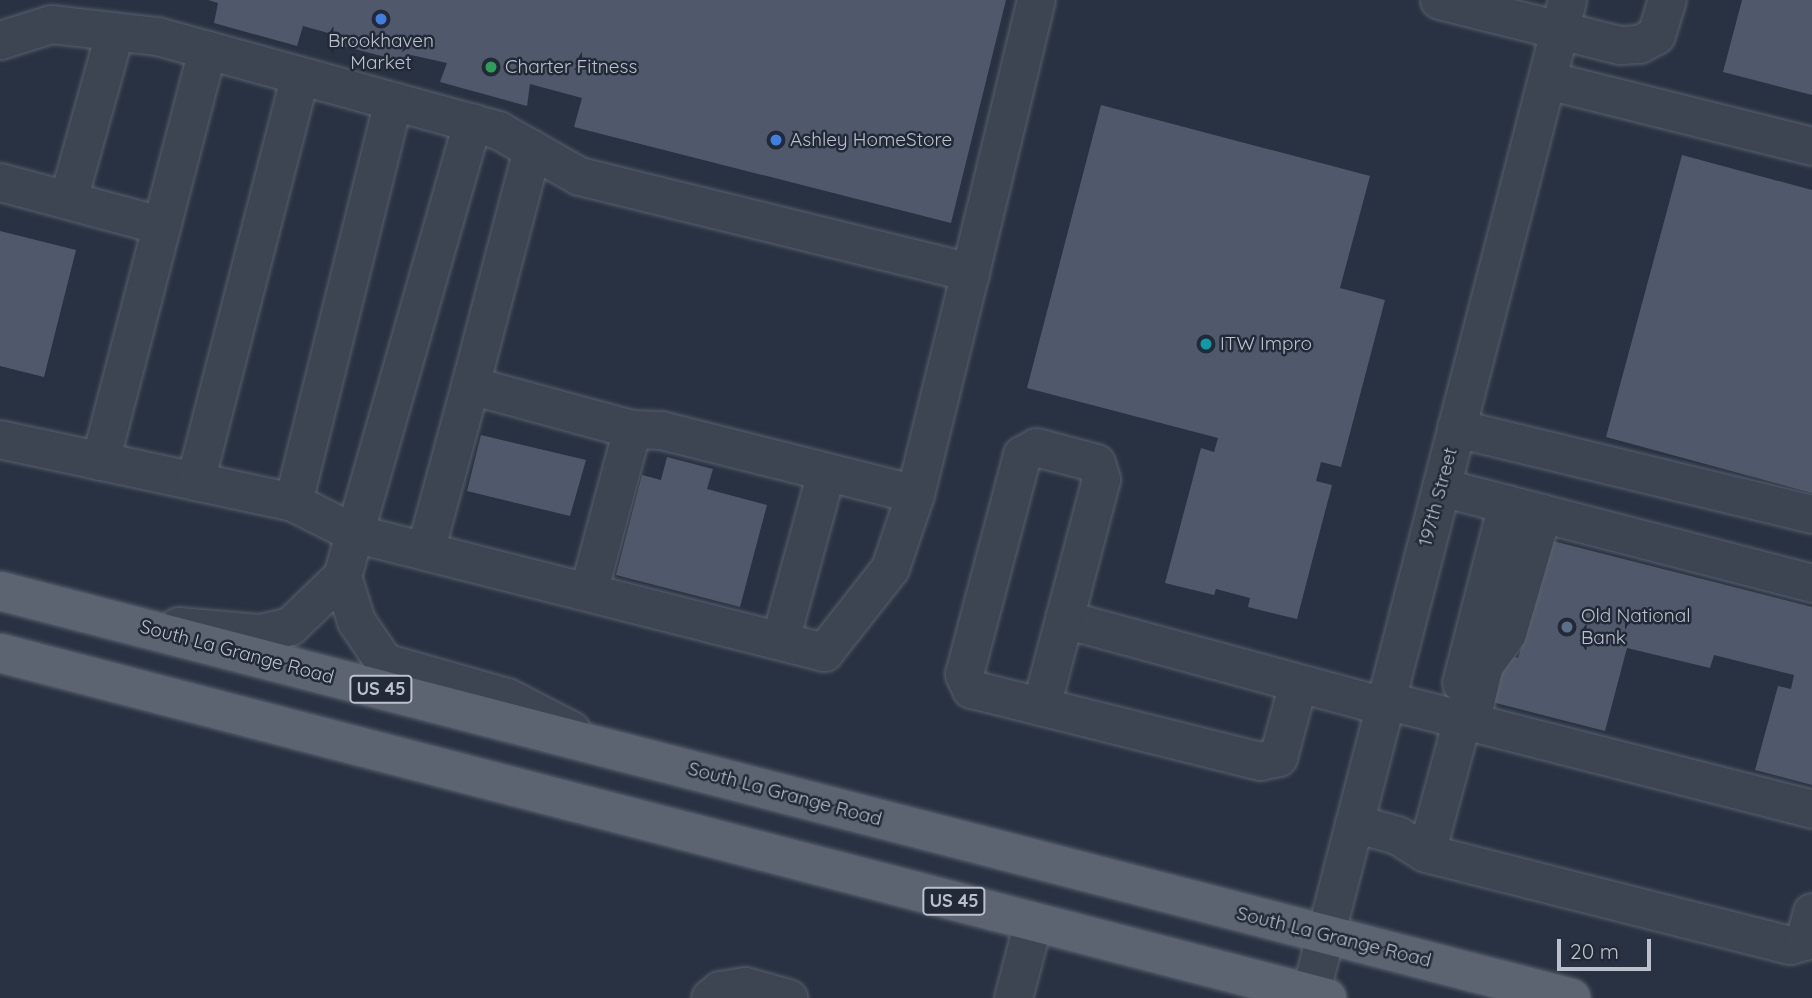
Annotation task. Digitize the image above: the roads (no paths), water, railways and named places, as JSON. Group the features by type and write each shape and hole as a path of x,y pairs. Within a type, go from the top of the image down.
{"main road":[{"name":"South La Grange Road","path":"0,591 1571,998"},
{"name":"US 45","path":"0,653 1319,996"}],"street":[{"path":"0,439 293,502 354,533 824,652 890,568 915,494 1036,0"},
{"path":"1439,0 1564,14 1620,45 1640,44 1656,35 1667,0"},
{"path":"2,47 44,12 115,31 157,36 498,130 579,176 970,272"},
{"name":"197th Street","path":"1319,996 1325,935 1564,14"},
{"path":"68,200 115,31"},
{"path":"100,461 207,50"},
{"path":"195,481 300,75"},
{"path":"1547,80 1812,146"},
{"path":"293,502 393,101"},
{"path":"111,619 260,633 290,626 342,576 472,122"},
{"path":"425,551 533,149"},
{"path":"0,182 162,225"},
{"path":"470,385 632,429 661,430 915,494"},
{"path":"1456,428 1812,514"},
{"path":"588,592 632,429"},
{"path":"1041,706 1101,479 1096,463 1036,447 1022,455 964,674 971,689 1260,761 1278,757 1298,682"},
{"path":"780,640 826,472"},
{"path":"1441,487 1812,583"},
{"path":"1426,853 1461,720 1507,504"},
{"path":"1461,720 1484,665 1507,633 1542,513"},
{"path":"342,576 356,621 384,662 507,697 606,747"},
{"path":"1063,620 1298,682 1461,720 1812,809"},
{"path":"1354,823 1397,835 1426,853 1790,945 1804,941 1812,915"},
{"path":"1013,998 1033,922"},
{"path":"710,998 720,990 745,986 773,996"}],"place":[{"name":"Brookhaven Market","path":"381,19"},
{"name":"Charter Fitness","path":"491,67"},
{"name":"Ashley HomeStore","path":"776,140"},
{"name":"ITW Impro","path":"1206,344"},
{"name":"Old National Bank","path":"1567,627"}]}
